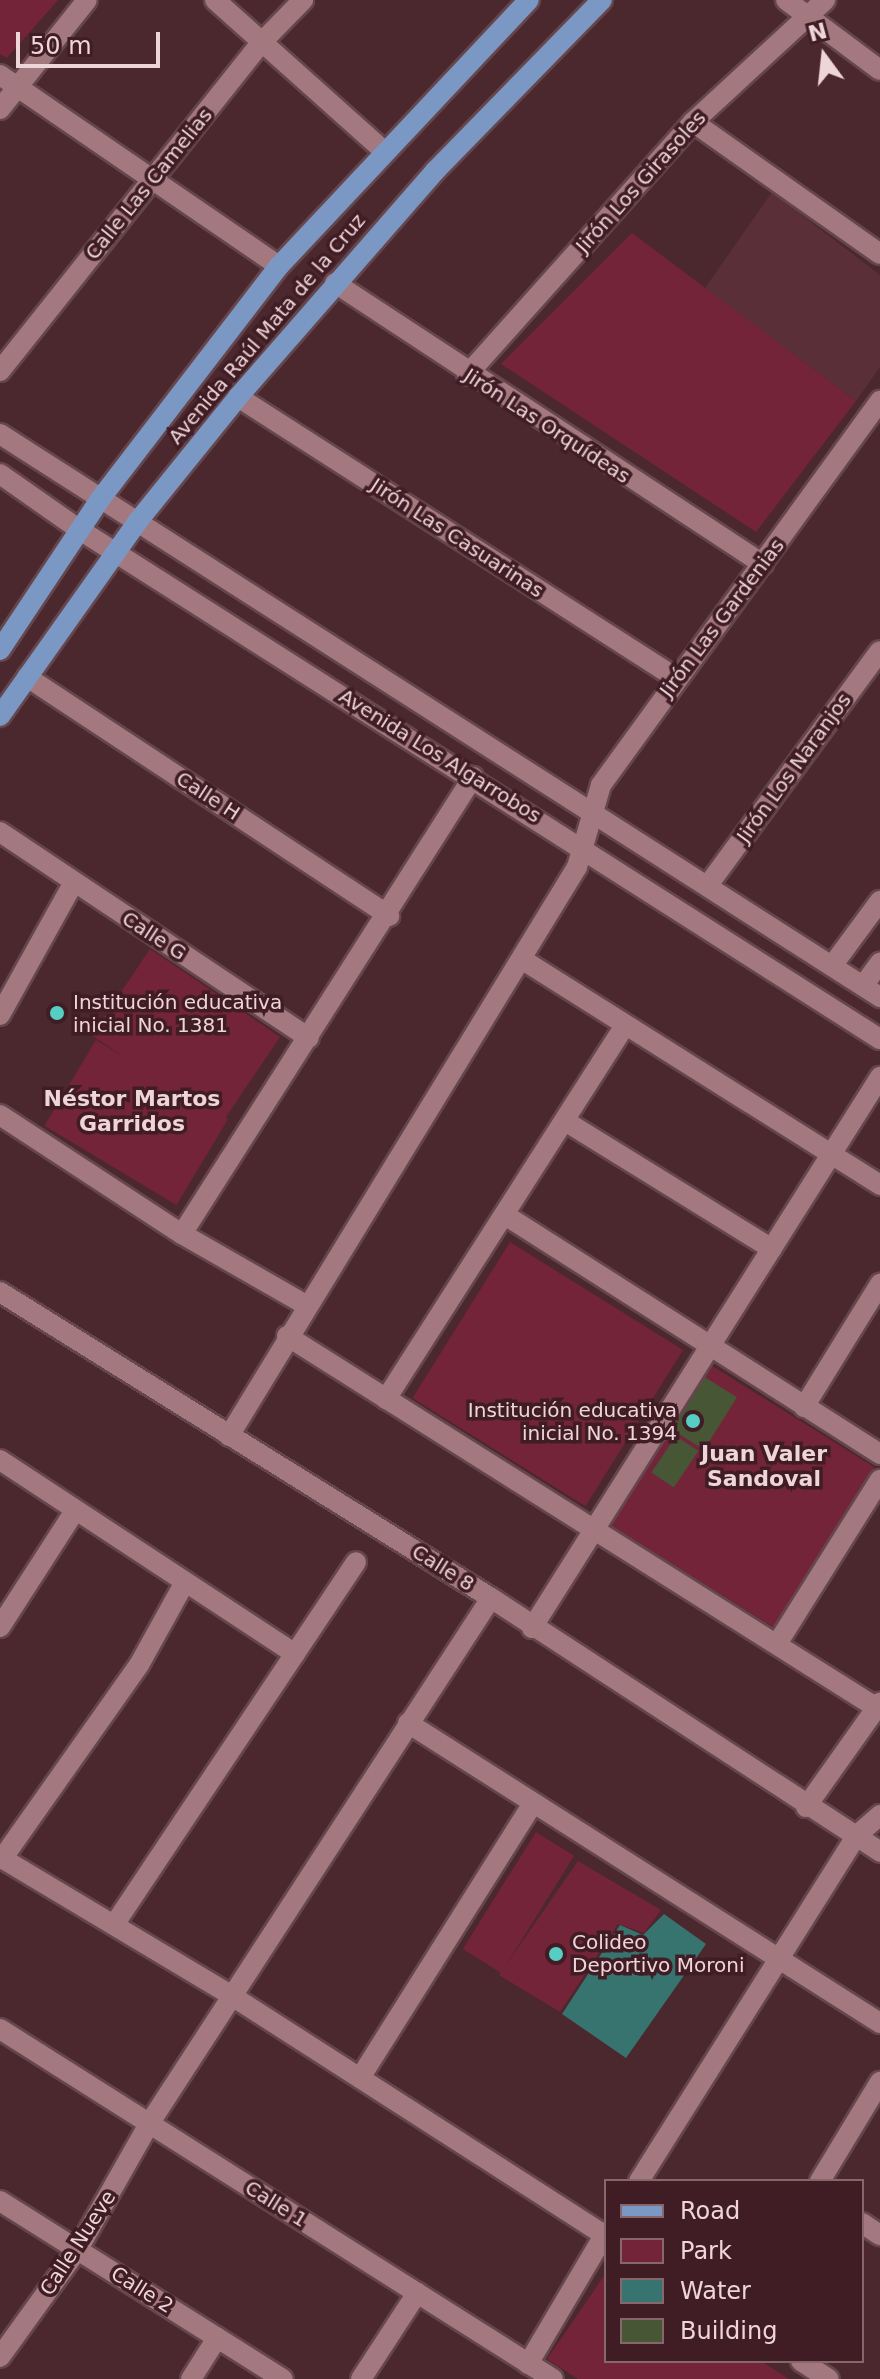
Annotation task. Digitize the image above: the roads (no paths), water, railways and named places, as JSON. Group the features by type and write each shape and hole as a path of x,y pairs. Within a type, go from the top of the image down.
{"main road":[{"name":"Avenida Raúl Mata de la Cruz","path":"0,650 101,498 279,266 383,150 529,0"},
{"name":"Avenida Raúl Mata de la Cruz","path":"0,716 138,521 238,397 335,283 602,0"}],"street":[{"path":"0,109 87,0"},
{"path":"215,0 383,150"},
{"name":"Calle Las Camelias","path":"0,371 262,42 303,0"},
{"path":"786,0 880,70"},
{"name":"Jirón Los Girasoles","path":"467,375 693,122 825,0"},
{"path":"0,75 279,266"},
{"path":"693,122 880,254"},
{"name":"Jirón Las Orquídeas","path":"335,283 467,375 763,564"},
{"name":"Jirón Las Casuarinas","path":"238,397 676,678"},
{"name":"Jirón Las Gardenias","path":"229,1436 287,1336 523,960 577,867 590,814 601,785 880,401"},
{"name":"Avenida Los Algarrobos","path":"0,434 872,992"},
{"name":"Avenida Los Algarrobos","path":"0,474 80,530 581,845 880,1039"},
{"name":"Jirón Los Naranjos","path":"708,885 880,651"},
{"name":"Calle H","path":"27,677 389,916"},
{"path":"182,1234 389,916 473,777"},
{"name":"Calle G","path":"0,832 73,884 309,1038"},
{"path":"0,1015 73,884"},
{"path":"832,966 880,901"},
{"path":"523,960 880,1185"},
{"path":"872,992 880,963"},
{"path":"386,1399 625,1026"},
{"path":"532,1628 592,1528 880,1077"},
{"path":"0,1115 182,1234 306,1305"},
{"path":"565,1121 772,1249"},
{"path":"505,1215 880,1454"},
{"path":"804,1407 880,1284"},
{"name":"Calle 8","path":"0,1292 491,1598 806,1807 880,1852"},
{"path":"287,1336 879,1706 806,1807"},
{"path":"0,1460 74,1512 295,1654"},
{"path":"777,1644 880,1480"},
{"path":"0,1627 74,1512"},
{"path":"114,1925 356,1562"},
{"path":"185,1582 139,1665 1,1858 232,1996 604,2233"},
{"name":"Calle Nueve","path":"0,2357 78,2249 149,2124 491,1598"},
{"path":"408,1723 532,1805 880,2023"},
{"path":"360,2078 532,1805"},
{"path":"640,2179 781,1961 856,1836 880,1815"},
{"name":"Calle 1","path":"0,2029 553,2379"},
{"path":"821,2179 880,2082"},
{"name":"Calle 2","path":"0,2201 283,2379"},
{"path":"528,2364 604,2236"},
{"path":"361,2379 417,2293"},
{"path":"191,2379 217,2338"},
{"path":"804,2363 829,2379"}],"water":[{"path":"664,1914 706,1944 626,2058 562,2014 620,1925 643,1935"}],"place":[{"name":"Institución educativa inicial No. 1381","path":"57,1013"},
{"name":"Institución educativa inicial No. 1394","path":"693,1421"},
{"name":"Colideo Deportivo Moroni","path":"556,1954"}],"district":[{"name":"Néstor Martos Garridos","path":"132,1110"},
{"name":"Juan Valer Sandoval","path":"764,1466"}]}
